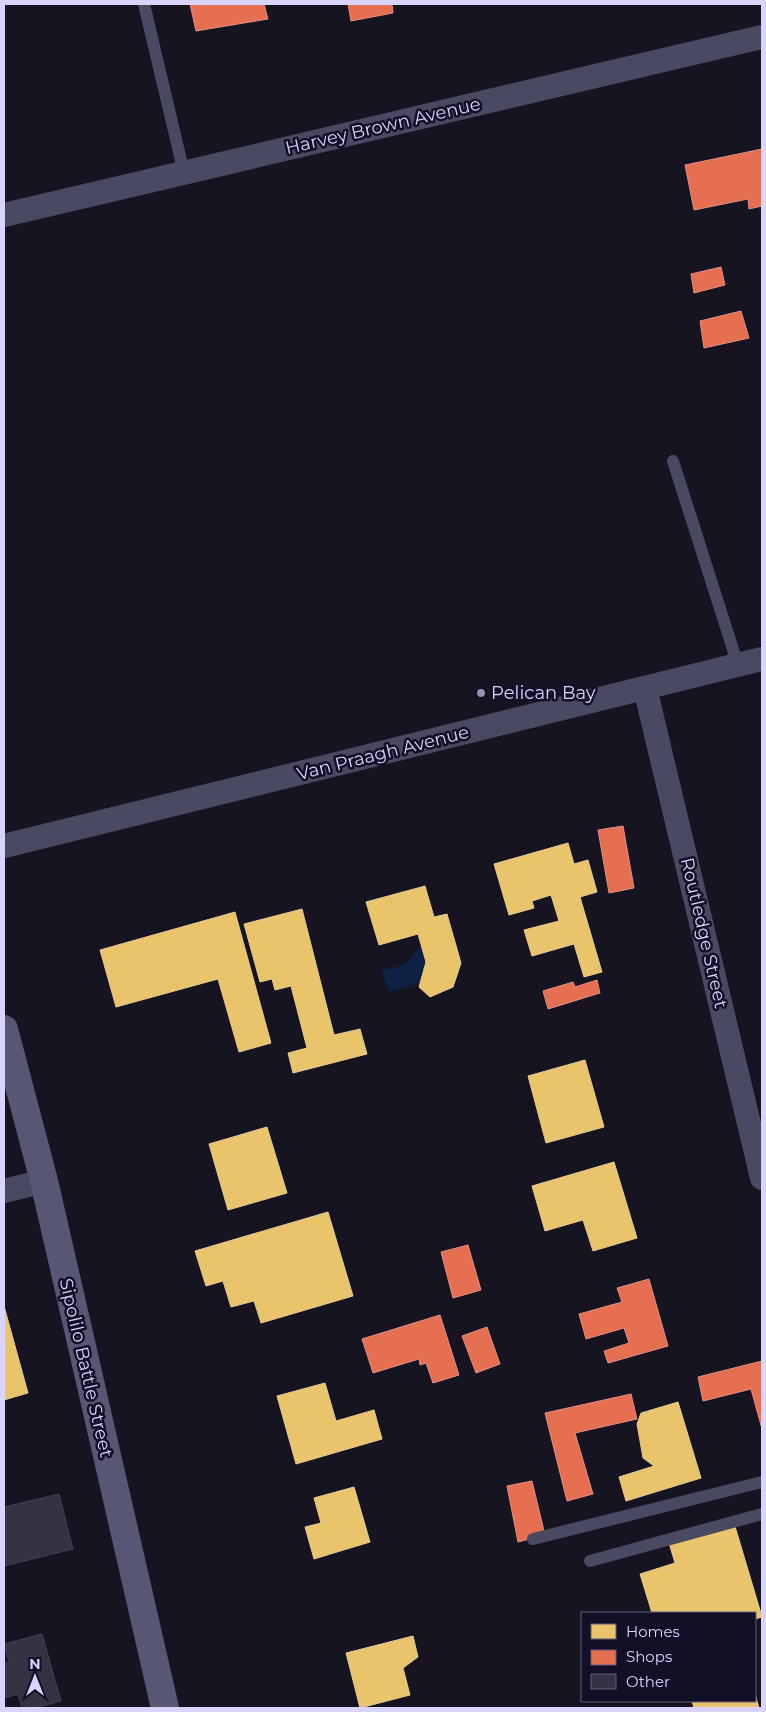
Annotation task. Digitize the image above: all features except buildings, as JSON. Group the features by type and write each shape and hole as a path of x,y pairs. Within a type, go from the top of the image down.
{"main road":[{"name":"Sipolilo Battle Street","path":"4,1029 44,1181 165,1708"}],"street":[{"name":"Harvey Brown Avenue","path":"4,215 762,37"},
{"name":"Van Praagh Avenue","path":"4,846 762,659"},
{"name":"Routledge Street","path":"645,688 762,1178"},
{"path":"4,1191 44,1181"}],"lane":[{"path":"144,4 184,173"},
{"path":"673,461 738,665"},
{"path":"533,1539 762,1482"},
{"path":"590,1561 762,1514"}],"water":[{"path":"422,945 426,962 421,982 390,992 381,971 404,965"}],"place":[{"name":"Pelican Bay","path":"481,693"}]}
